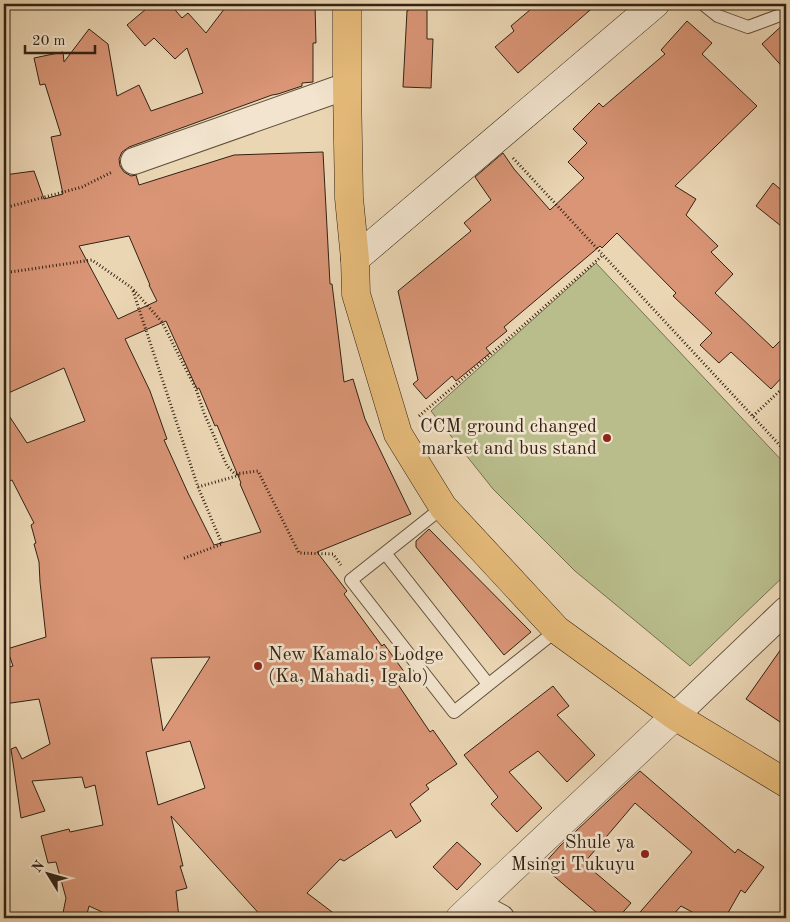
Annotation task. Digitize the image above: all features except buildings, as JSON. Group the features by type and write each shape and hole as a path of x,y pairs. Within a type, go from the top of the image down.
{"highway":[{"path":"347,4 349,198 355,259 356,294 398,434 443,507 557,630 675,716 786,783"}],"main road":[{"path":"355,259 655,4"},
{"path":"468,911 675,716"}],"street":[{"path":"134,161 347,86"},
{"path":"675,716 786,610"},
{"path":"468,911 501,918"}],"lane":[{"path":"703,4 718,16 748,28 783,14 786,8"},
{"path":"443,507 351,580 454,712 557,630"},
{"path":"385,553 488,684"}],"path":[{"path":"496,139 786,452"},
{"path":"4,208 82,188 134,161"},
{"path":"398,434 603,255"},
{"path":"4,273 92,260 132,288 162,322 196,389 204,413 227,466 236,474 258,471"},
{"path":"132,288 198,487 222,544 182,559"},
{"path":"753,416 786,385"},
{"path":"198,487 258,471"},
{"path":"258,471 300,553 333,554 351,580"}],"green space":[{"name":"CCM ground changed market and bus stand","path":"596,263 786,465 786,574 690,666 575,571 493,489 431,411"}],"place":[{"name":"CCM ground changed market and bus stand","path":"607,438"},
{"name":"New Kamalo's Lodge (Ka, Mahadi, Igalo)","path":"258,666"},
{"name":"Shule ya Msingi Tukuyu","path":"645,854"}]}
